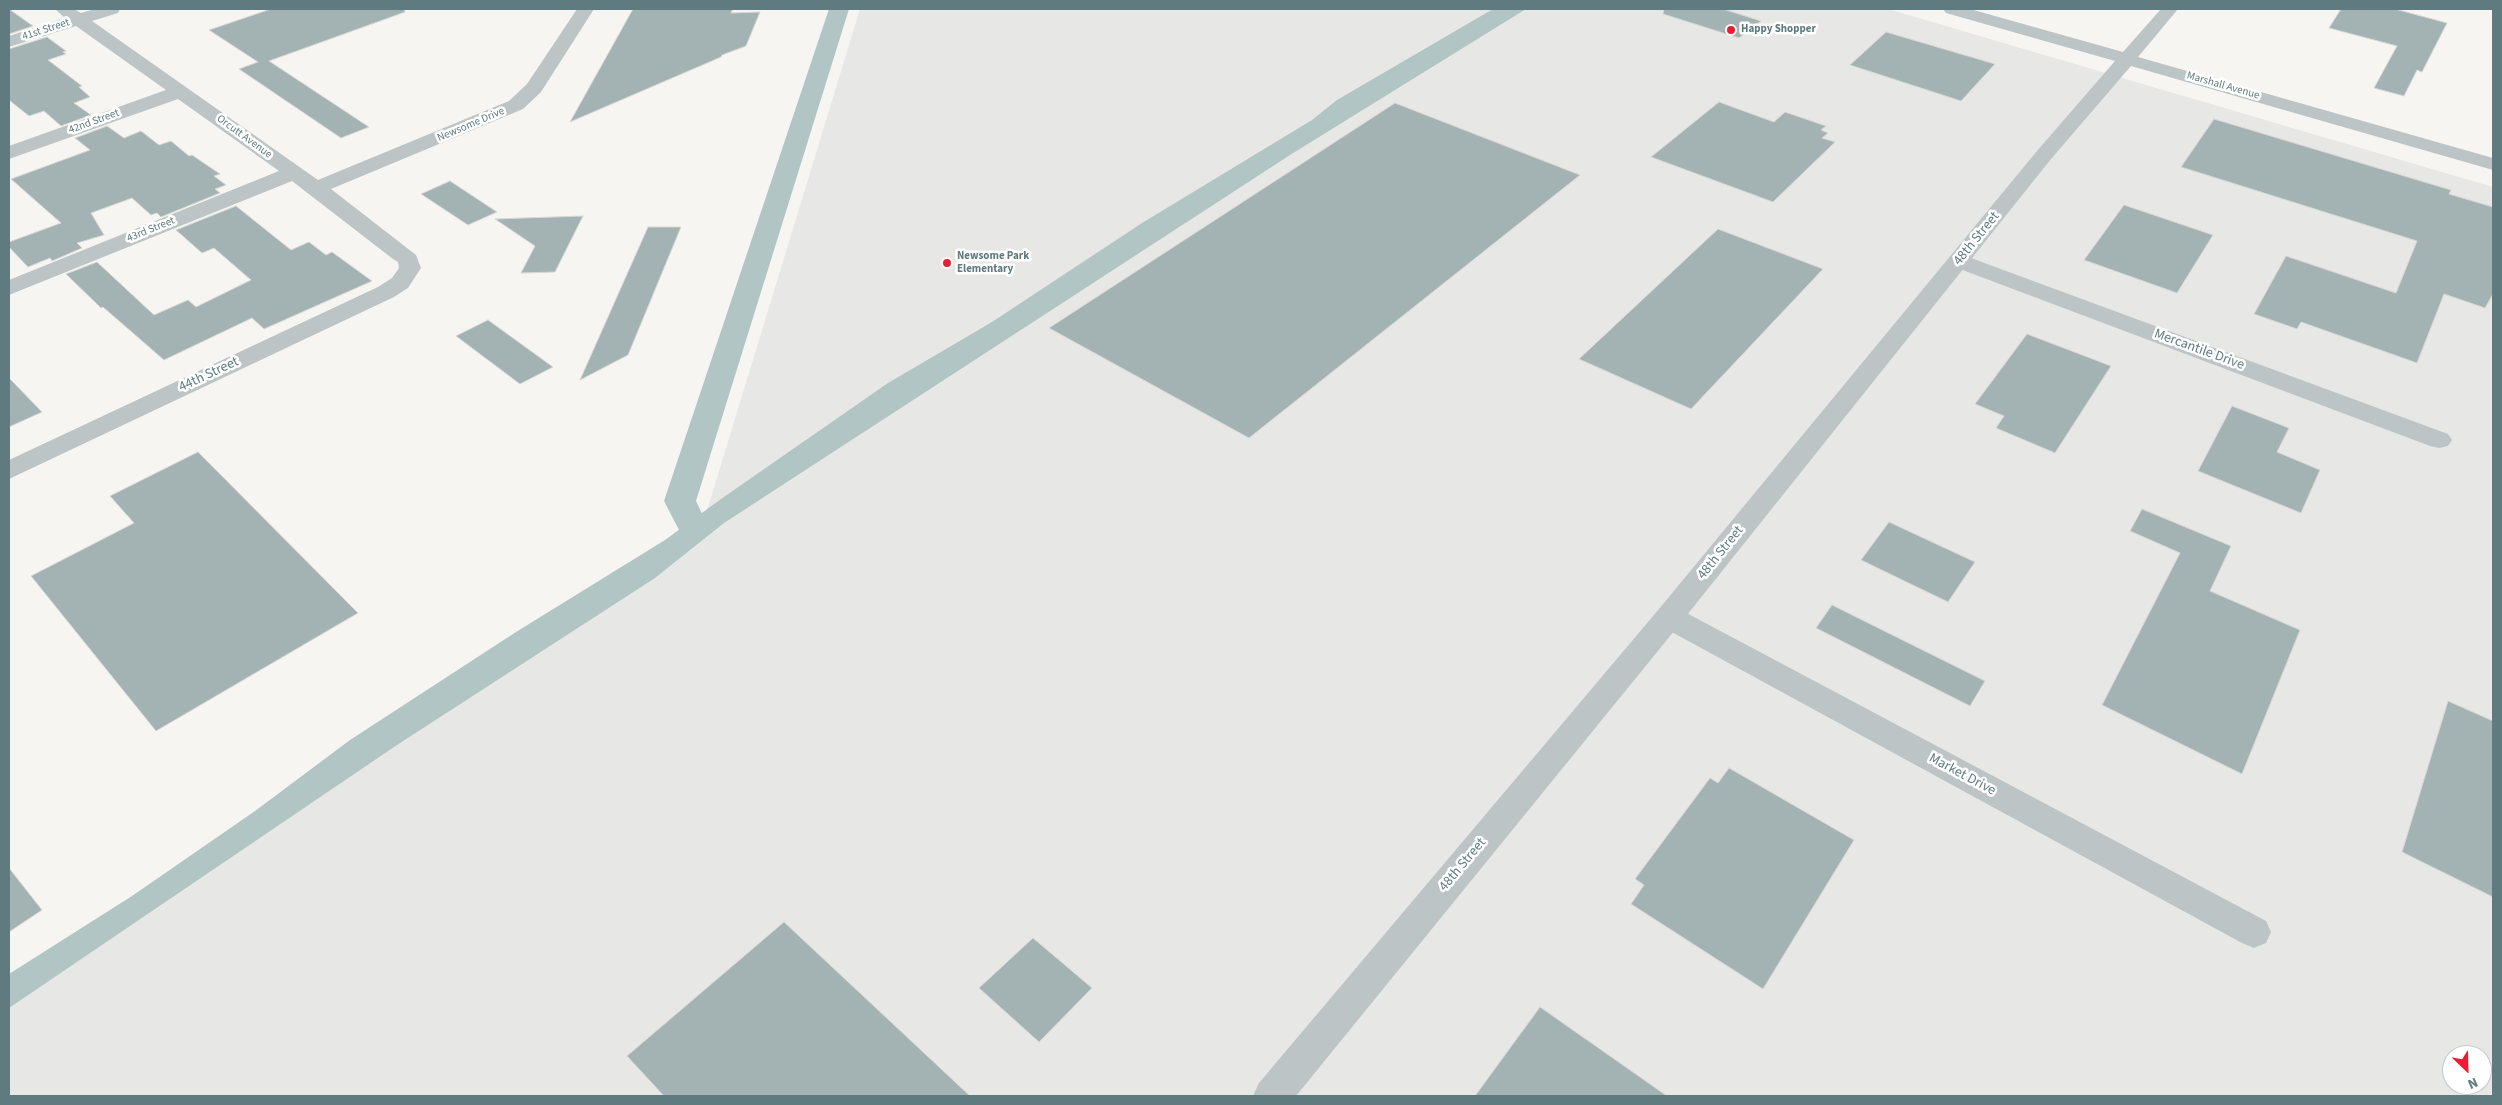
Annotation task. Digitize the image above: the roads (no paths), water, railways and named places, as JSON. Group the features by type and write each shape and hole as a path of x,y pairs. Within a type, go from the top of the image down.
{"street":[{"name":"41st Street","path":"9,42 71,14 112,9"},
{"name":"Newsome Drive","path":"316,188 516,105 534,88 585,9"},
{"name":"Marshall Avenue","path":"1952,9 2493,164"},
{"name":"48th Street","path":"1272,1096 1670,617 2044,155 2170,9"},
{"name":"Orcutt Avenue","path":"71,14 292,173 316,188 408,260 410,268 407,276"},
{"name":"42nd Street","path":"9,153 179,92"},
{"name":"43rd Street","path":"9,288 292,173"},
{"name":"Mercantile Drive","path":"1960,261 2439,440"},
{"name":"44th Street","path":"9,470 386,292 407,276"},
{"name":"Market Drive","path":"1670,617 2254,932"}],"waterway":[{"path":"690,522 680,501 839,9"}],"place":[{"name":"Happy Shopper","path":"1731,30"},
{"name":"Newsome Park Elementary","path":"947,263"}]}
